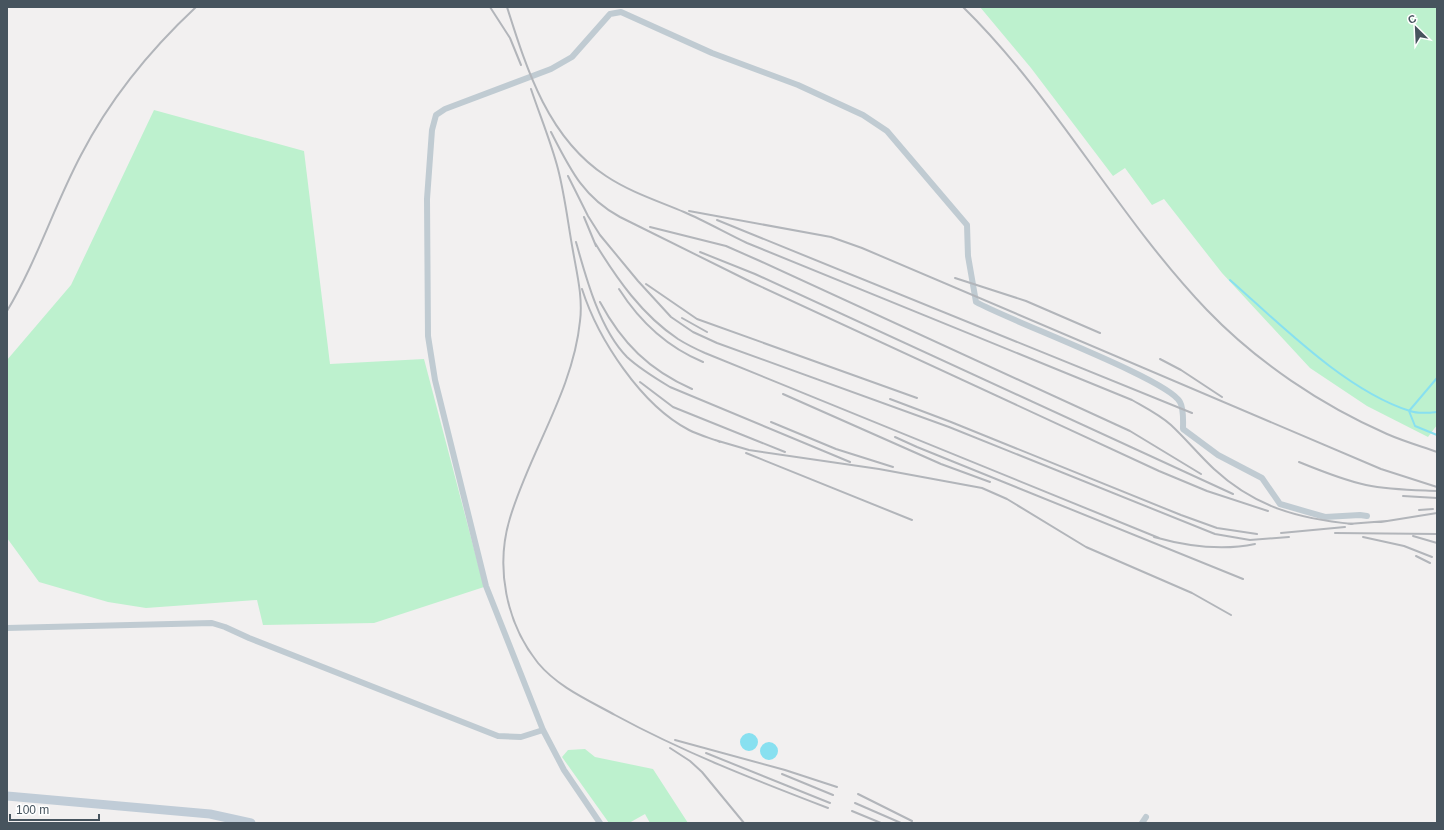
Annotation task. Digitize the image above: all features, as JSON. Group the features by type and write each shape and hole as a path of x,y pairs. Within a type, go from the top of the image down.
{"main road":[{"path":"7,796 188,812 251,823"}],"street":[{"path":"600,823 564,770 544,730 486,586 435,380 428,336 427,199 432,130 436,115 445,109 552,69 572,57 610,14 621,12 712,53 798,85 869,119 887,131 967,225 968,256 976,302 1133,372 1173,393 1181,403 1183,429 1218,455 1262,478 1280,504 1325,518 1360,515 1367,516"},
{"path":"7,628 212,623 498,736 521,738 544,730"},
{"path":"1142,823 1146,817"}],"green space":[{"path":"980,7 1437,7 1437,425 1428,437 1367,406 1310,368 1222,273 1164,199 1152,205 1125,168 1113,176 1031,68"},
{"path":"154,110 304,151 330,364 424,359 484,587 374,623 263,625 257,600 146,608 108,602 39,582 7,538 7,360 71,285"},
{"path":"585,749 595,757 653,769 688,823 650,823 645,814 629,823 609,823 562,757 568,750"}],"water":[{"path":"745,733 753,733 758,738 756,749 753,751 745,751 740,746 740,738"},
{"path":"765,742 773,742 778,747 776,758 773,760 765,760 760,755 760,747"}],"waterway":[{"path":"1230,280 1292,336 1338,372 1362,388 1386,401 1413,412 1437,412"},
{"path":"1437,378 1409,411 1415,426 1437,435"}],"railway":[{"path":"7,311 18,292 71,174 92,134 132,76 163,40 196,7"},
{"path":"490,7 510,38 521,65"},
{"path":"507,7 532,78 542,101 554,122 569,142 586,160 615,182 634,192 692,216 747,243 1132,400 1167,421 1214,469 1245,493 1262,502 1296,514 1314,519 1353,524"},
{"path":"963,7 996,42 1028,80 1174,274 1226,329 1291,381 1338,410 1387,434 1437,452"},
{"path":"531,89 552,149 565,200 579,286 581,312 576,347 569,372 550,421 518,493 506,537 504,556 506,594 518,630 527,647 546,672 564,686 584,698 693,753 746,776 828,808"},
{"path":"551,132 571,170 587,191 607,209 620,217 751,282 1159,471 1207,491 1268,511"},
{"path":"568,176 588,216 600,235 638,281 671,317 693,332 717,343 949,427 1215,534 1250,540 1289,537"},
{"path":"689,211 831,237 862,248 1381,469 1437,487"},
{"path":"584,217 596,246"},
{"path":"717,220 1192,413"},
{"path":"650,227 726,246 760,261 1130,431 1201,474"},
{"path":"576,242 595,303 609,333 617,346 627,357 653,377 670,387 850,462"},
{"path":"595,243 621,283 642,308 665,329 678,339 691,346 1159,538"},
{"path":"700,252 755,274 1233,494"},
{"path":"955,278 1026,301 1100,333"},
{"path":"646,284 697,319 917,398"},
{"path":"582,289 589,308 610,349 638,388 671,419 689,430 720,442"},
{"path":"619,289 645,323 655,332 678,349 703,362"},
{"path":"600,302 627,343 638,354 663,373 692,389"},
{"path":"682,318 707,332"},
{"path":"1160,359 1181,370 1222,397"},
{"path":"640,382 673,407 785,452"},
{"path":"783,394 941,464 990,482"},
{"path":"890,399 951,422 1181,515 1217,528 1257,534"},
{"path":"771,422 836,449 893,467"},
{"path":"895,437 1243,579"},
{"path":"715,440 749,450 879,469 982,488 1007,499 1086,547 1192,593 1231,615"},
{"path":"746,453 912,520"},
{"path":"1299,462 1340,478 1375,487 1437,491"},
{"path":"1403,496 1437,498"},
{"path":"1419,510 1433,509"},
{"path":"1381,522 1437,513"},
{"path":"1348,524 1387,521"},
{"path":"1281,533 1345,527"},
{"path":"1335,533 1437,534"},
{"path":"1413,536 1437,543"},
{"path":"1154,537 1191,545 1217,547 1255,544"},
{"path":"1363,537 1404,546 1432,557"},
{"path":"1416,556 1430,563"},
{"path":"675,740 785,770 837,787"},
{"path":"670,748 690,761 702,772 744,823"},
{"path":"706,753 830,803"},
{"path":"782,774 833,795"},
{"path":"858,794 912,821"},
{"path":"855,803 901,823"},
{"path":"852,811 881,823"}]}
